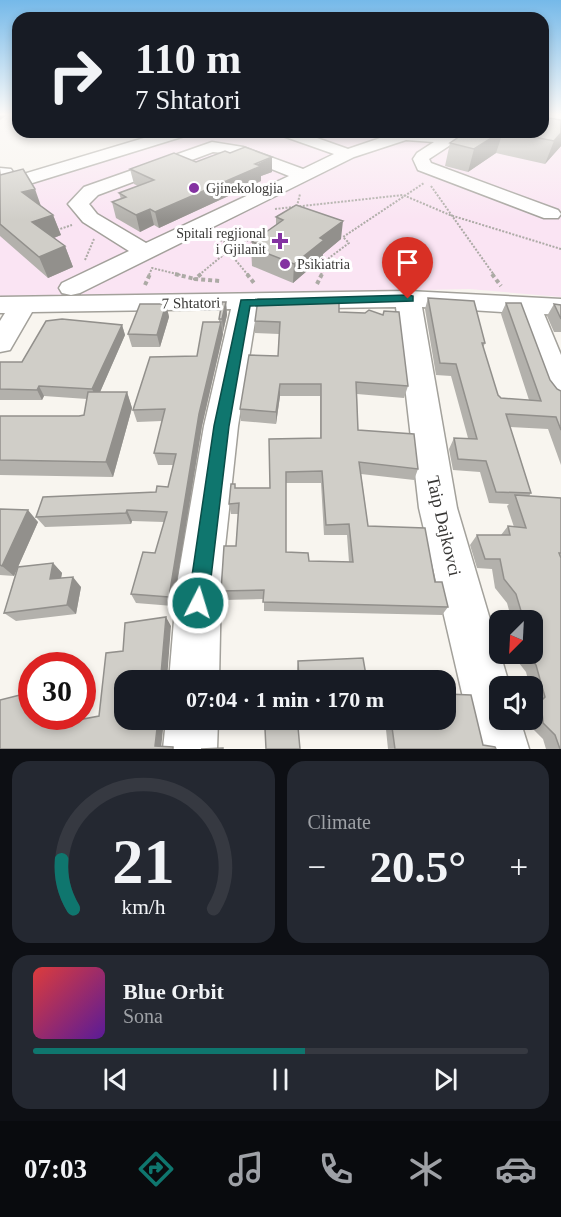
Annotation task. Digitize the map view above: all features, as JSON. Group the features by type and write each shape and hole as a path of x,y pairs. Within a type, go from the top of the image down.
{"main road":[{"path":"2,179 102,150"},
{"path":"2,179 113,150"}],"street":[{"path":"145,252 84,214 79,200 85,194 198,150"},
{"path":"237,150 303,175"},
{"path":"336,150 348,154"},
{"path":"71,288 303,175 360,150"},
{"path":"432,150 421,159 424,166 551,214"},
{"path":"195,670 199,584 239,290"},
{"name":"7 Shtatori","path":"12,305 137,305 239,290 526,303 561,307"},
{"name":"Taip Dajkovci","path":"408,299 417,377 438,508 502,749"},
{"path":"526,303 561,391"},
{"path":"0,343 12,305"},
{"path":"190,749 191,730"}],"path":[{"path":"295,214 303,175"},
{"path":"316,285 329,258 349,243 343,237 403,195 428,181 503,289 526,303"},
{"path":"247,204 272,209 403,195 450,215 561,249"},
{"path":"71,288 101,225"},
{"path":"195,279 228,251 252,237 269,237"},
{"path":"137,305 152,268 239,290 257,286 228,251"},
{"path":"179,275 188,284"}],"shaded area":[{"name":"Spitali regjional i Gjilanit","path":"142,150 561,150 561,297 469,289 130,296 0,296 0,193"}],"building":[{"path":"238,150 253,150 272,157 255,164 261,166 155,212 150,209 136,215 112,202 126,197 119,193 154,180 130,169 174,153 196,162 225,151 230,153"},
{"path":"23,169 35,189 22,192 53,215 32,222 65,246 39,257 0,224 0,175"},
{"path":"296,205 343,221 320,238 324,240 294,264 251,247 256,243 252,242 283,220 276,217"},
{"path":"428,298 474,301 485,343 482,343 498,395 501,398 541,401 506,303 521,303 550,380 561,391 561,430 556,417 506,414 531,493 496,492 486,461 458,459 454,438 477,439 456,364 440,363"},
{"path":"258,299 339,301 339,312 365,313 369,310 383,315 384,311 399,312 408,386 356,382 358,430 414,434 418,469 359,462 368,526 425,528 435,582 442,582 448,607 263,602 264,590 221,591 224,546 236,546 239,503 229,504 231,484 235,484 235,488 270,488 269,439 321,438 321,384 280,384 276,412 240,409 249,355 278,356 280,322 255,321","holes":["322,471 326,525 349,524 353,562 309,561 308,553 286,552 286,472"]},
{"path":"222,302 226,302 222,319 219,319"},
{"path":"140,304 166,304 157,335 128,334"},
{"path":"554,304 561,305 561,319"},
{"path":"62,319 122,325 92,389 39,386 37,390 0,389 0,362 22,362 46,321"},
{"path":"203,322 221,322 199,414 169,597 131,594 143,552 155,553 167,512 127,510 126,513 36,517 43,497 156,492 157,486 168,487 176,454 154,453 165,409 133,410 150,357 197,356"},
{"path":"88,392 127,392 106,462 0,460 0,416 84,415"},
{"path":"515,495 561,498 561,553 559,553 561,558 561,749 555,735 543,723 543,699 545,697 543,676 539,676 535,664 543,664 543,610 521,610 516,594 504,579 500,559 485,559 477,535 510,535 508,526 526,528"},
{"path":"0,509 28,510 2,566 0,565"},
{"path":"53,563 50,579 73,577 67,605 4,613 18,567"},
{"path":"166,617 161,670 114,670 114,730 157,730 155,746 173,747 173,749 0,749 0,700 18,696 18,730 96,730 106,653 123,651 125,623"},
{"path":"363,658 365,670 298,670 298,661"},
{"path":"456,694 471,695 483,745 496,749 395,749 392,730 456,730"},
{"path":"265,730 298,730 300,749 266,749"}],"place":[{"name":"Gjinekologjia","path":"194,188"},
{"name":"Spitali regjional i Gjilanit","path":"280,241"},
{"name":"Psikiatria","path":"285,264"}],"route":[{"path":"198,603 221,426 245,302 408,299"}]}
